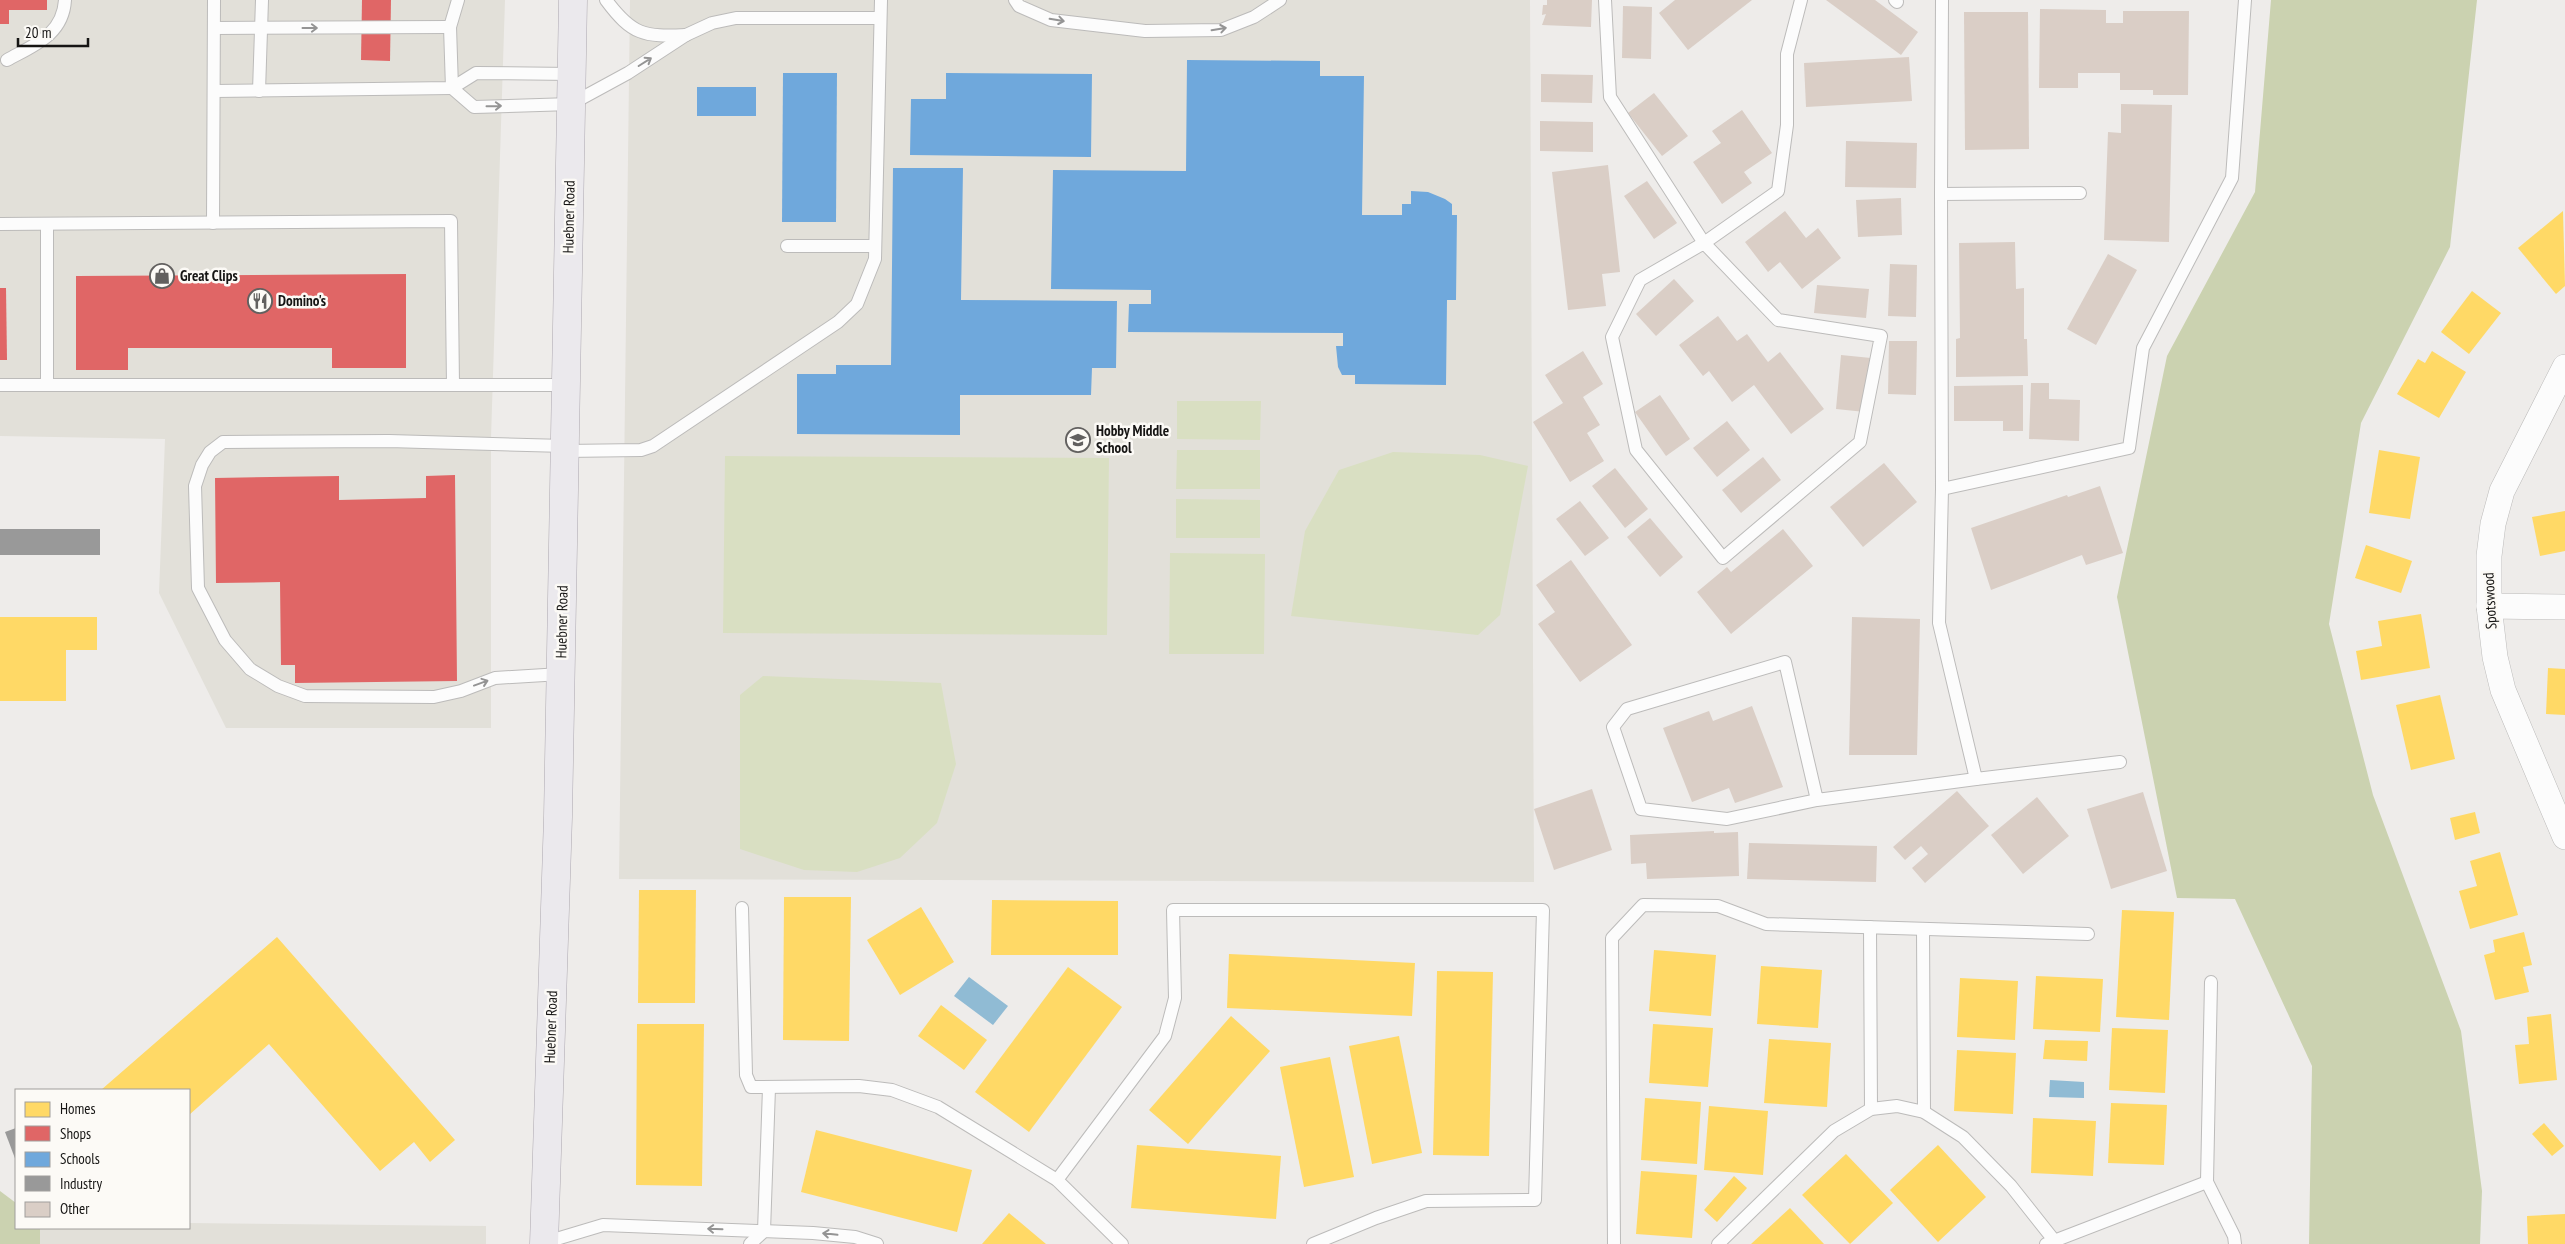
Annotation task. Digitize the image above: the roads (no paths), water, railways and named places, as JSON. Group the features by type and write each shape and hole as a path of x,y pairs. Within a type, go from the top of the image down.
{"main road":[{"name":"Huebner Road","path":"543,1244 561,674 573,0"}],"street":[{"name":"Spotswood","path":"2565,367 2502,491 2493,524 2489,556 2489,606 2494,657 2503,690 2565,837"},
{"path":"2489,606 2565,607"}],"lane":[{"path":"7,60 39,43 60,25 65,0"},
{"path":"213,223 214,0"},
{"path":"259,91 262,0"},
{"path":"458,0 450,27 452,88 474,107 571,104 628,73 686,35 712,23 736,18 880,18"},
{"path":"606,0 631,28 654,36 686,35"},
{"path":"561,674 495,678 461,691 434,697 305,696 278,686 250,669 225,640 198,588 195,486 202,465 210,452 223,442 389,440 641,450 669,437 838,322 857,304 875,259 881,0"},
{"path":"1015,0 1019,6 1051,20 1145,31 1221,30 1254,17 1280,0"},
{"path":"1605,0 1610,97 1704,243 1778,320 1881,336 1860,442 1723,558 1636,450 1612,337 1640,280 1704,243 1778,191 1787,125 1787,54 1801,0"},
{"path":"1942,0 1942,488 1938,623 1976,779"},
{"path":"1942,488 2129,448 2143,348 2232,178 2244,0"},
{"path":"214,28 450,27"},
{"path":"215,91 452,88 476,73 572,74"},
{"path":"1941,194 2080,193"},
{"path":"0,224 451,221 453,385"},
{"path":"47,224 47,385"},
{"path":"788,246 875,246"},
{"path":"0,385 566,385"},
{"path":"1817,800 1786,662 1627,708 1612,727 1641,809 1727,819 1817,800 2120,762"},
{"path":"1614,1244 1612,938 1643,905 1718,906 1766,924 2088,934"},
{"path":"742,908 746,1074 751,1087 859,1086 892,1090 938,1107 1057,1180 1122,1244"},
{"path":"1057,1180 1165,1036 1175,998 1173,910 1543,910 1535,1200 1426,1202 1376,1218 1313,1244"},
{"path":"1870,927 1870,1109"},
{"path":"1923,929 1924,1112"},
{"path":"2211,982 2207,1182 2234,1236 2235,1244"},
{"path":"750,1244 764,1231 769,1088"},
{"path":"1718,1244 1834,1132 1870,1109 1897,1106 1924,1112 1964,1137 2011,1186 2053,1243 2207,1182"},
{"path":"543,1244 603,1225 764,1231 855,1237 877,1244"}],"water":[{"path":"969,977 1008,1006 993,1025 954,996"},
{"path":"2050,1080 2084,1082 2084,1098 2049,1097"}],"place":[{"name":"Great Clips","path":"162,276"},
{"name":"Domino's","path":"260,301"},
{"name":"Hobby Middle School","path":"1078,440"}]}
